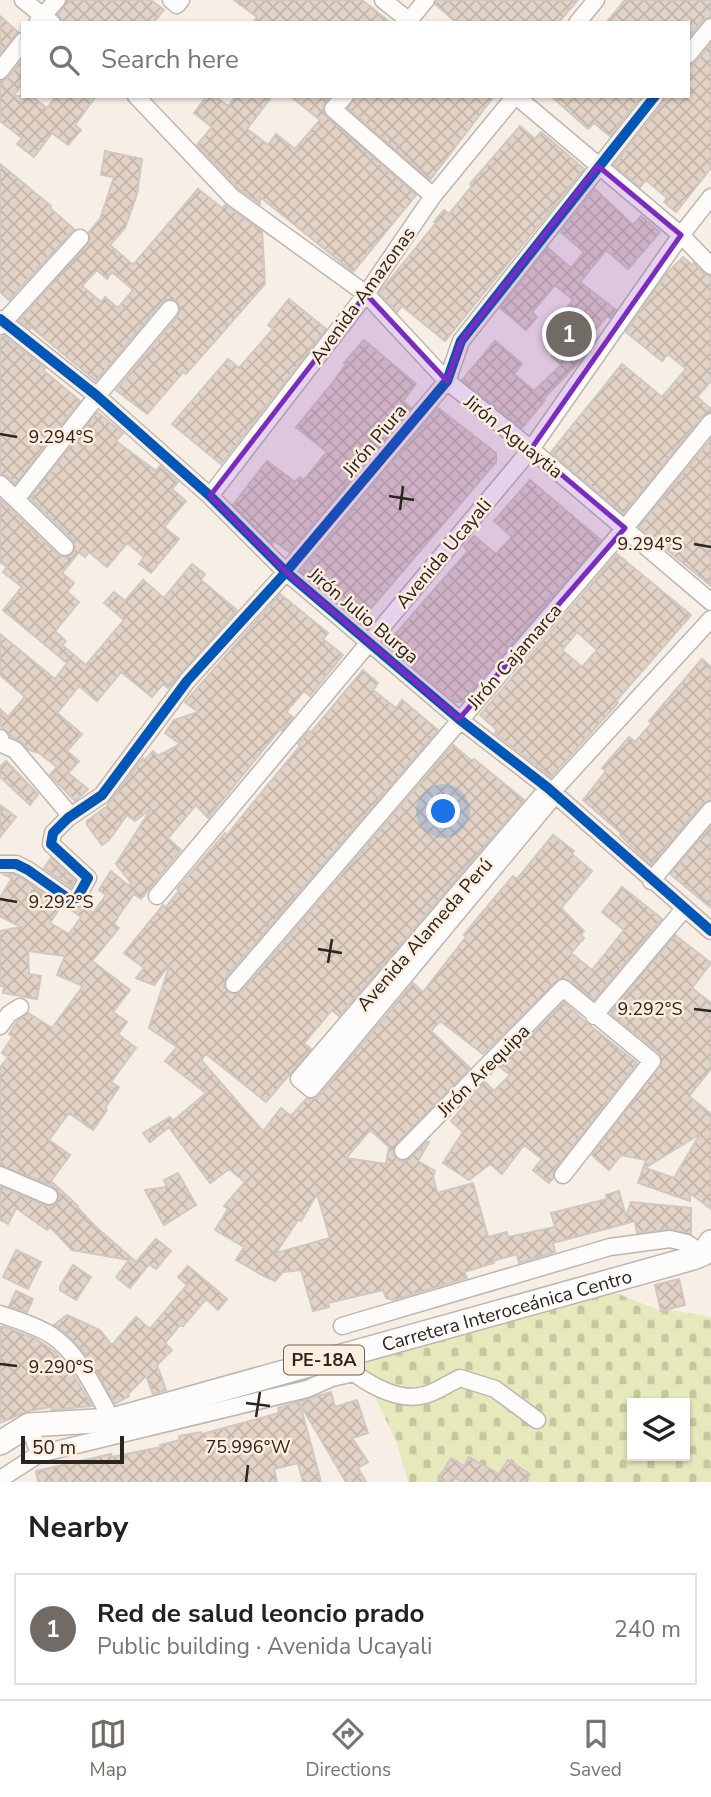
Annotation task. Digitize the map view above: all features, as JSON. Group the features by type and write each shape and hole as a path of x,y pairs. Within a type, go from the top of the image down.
{"highway":[{"name":"Carretera Interoceánica Centro","path":"29,1424 112,1420 648,1270 707,1248"},
{"path":"0,1443 29,1424"}],"street":[{"path":"23,0 44,20 57,0"},
{"path":"383,0 408,21"},
{"path":"410,21 426,0"},
{"path":"579,21 596,0"},
{"path":"690,53 711,27"},
{"path":"0,71 21,44"},
{"name":"Jirón Aguaytia","path":"138,98 232,197 366,294 447,382 711,602"},
{"path":"343,98 334,109 433,196"},
{"name":"Avenida Amazonas","path":"210,496 366,294 433,196 513,98"},
{"path":"517,98 681,234 711,265"},
{"name":"Jirón Piura","path":"0,864 16,864 69,899 78,898 88,878 51,844 53,833 71,816 102,795 187,681 286,572 447,382 461,341 652,98"},
{"name":"Avenida Ucayali","path":"157,896 530,449 681,234 711,197"},
{"path":"1,322 80,239"},
{"path":"17,498 170,309"},
{"name":"Jirón Julio Burga","path":"1,322 97,396 210,496 286,572 459,719 552,792 711,931"},
{"name":"Jirón Cajamarca","path":"233,984 625,528 711,422"},
{"path":"0,484 65,547"},
{"name":"Avenida Alameda Perú","path":"305,1084 552,792 711,619"},
{"path":"0,738 2,744 15,750 71,816"},
{"path":"651,881 711,810"},
{"path":"563,1175 652,1061 594,1016 684,909"},
{"name":"Jirón Arequipa","path":"403,1151 563,988 594,1016"},
{"path":"0,1026 9,1014 20,1007"},
{"path":"0,1175 50,1196"},
{"path":"342,1326 610,1247 670,1239 707,1248"},
{"path":"0,1314 34,1326 53,1337 71,1355 112,1420"},
{"path":"2,1473 39,1454 307,1389 332,1378 354,1373 373,1388 403,1396 424,1396 460,1378 495,1389 537,1420"},
{"path":"29,1424 39,1454"}],"highlighted area":[{"path":"598,166 681,235 531,449 625,528 459,719 286,572 210,496 366,294 447,381 461,341"}],"green space":[{"path":"611,1291 661,1311 711,1317 711,1482 408,1482 396,1441 357,1359"}],"building":[{"path":"67,0 151,0 164,10 155,21 62,21 58,14"},
{"path":"234,0 362,0 388,21 254,21 257,17"},
{"path":"436,0 578,0 560,21 455,21 435,4"},
{"path":"625,0 711,0 711,17 703,20 690,36 690,21 608,21"},
{"path":"0,16 18,32 0,54"},
{"path":"711,44 711,168 676,212 664,202 667,198 646,180 640,187 614,165 664,98 690,98 690,64 696,62"},
{"path":"21,62 21,86 13,96 34,98 47,108 54,98 95,98 75,125 81,130 68,145 52,133 34,157 17,144 22,138 0,121 0,81 8,78"},
{"path":"205,98 218,98 228,106 234,98 270,98 247,129 268,145 276,134 295,149 320,120 292,98 329,98 323,106 326,116 416,195 353,272 260,197 260,204 239,189 197,145 212,127 194,113"},
{"path":"354,98 492,98 430,180 348,108"},
{"path":"553,98 639,98 610,136 594,123 588,129"},
{"path":"520,126 535,139 541,132 584,169 445,341 402,306 397,312 379,293 444,210 449,214 472,186 470,184"},
{"path":"105,151 142,159 137,194 125,228 110,245 133,265 198,189 222,208 225,205 262,231 265,284 147,414 116,390 178,316 180,306 176,301 167,299 162,302 96,381 31,327 30,329 19,321 90,241 89,232 100,219 114,177 101,175","holes":["97,270 107,279 112,272 133,290 118,308 105,297 101,302 82,286"]},
{"path":"0,164 51,206 50,208 74,229 9,300 0,292"},
{"path":"595,189 633,225 641,216 660,232 628,269 606,250 580,282 616,310 610,318 607,316 584,343 590,347 580,361 543,399 545,400 522,428 462,380 495,341 522,364 514,374 534,391 561,365 552,356 564,345 548,332 573,300 555,285 532,312 537,317 526,330 500,308 548,248 571,268 584,252 561,232"},
{"path":"683,257 692,265 694,263 704,274 711,276 711,381 697,397 711,412 703,415 623,514 551,452 622,364 662,397 686,369 668,354 662,361 626,332 666,274"},
{"path":"289,299 326,329 221,464 172,424 228,359 239,368 273,329 268,325"},
{"path":"4,336 45,368 43,370 80,401 15,484 7,476 0,474 0,338"},
{"path":"364,340 416,384 403,401 411,408 289,552 274,541 272,544 233,505 267,461 295,482 300,477 304,480 327,452 296,427"},
{"path":"438,408 496,453 496,462 361,620 301,571"},
{"path":"97,412 123,433 116,441 156,471 160,466 178,482 172,489 186,501 164,527 179,539 151,573 139,564 144,557 127,543 107,567 89,552 85,557 79,552 62,573 74,583 67,592 79,602 55,631 66,641 62,645 86,665 124,620 104,603 114,592 125,601 143,580 164,598 192,564 205,574 201,580 237,610 168,688 163,684 152,697 121,672 97,701 79,686 57,713 82,734 67,751 79,761 68,773 88,789 75,801 50,775 57,767 39,753 29,750 0,725 0,709 8,717 25,697 0,675 0,634 55,679 67,663 3,610 22,587 3,572 7,567 0,562 0,499 58,555 72,555 75,549 73,540 30,498"},
{"path":"711,439 711,586 639,527"},
{"path":"530,480 601,540 462,702 456,702 402,657 407,651 392,638 468,551 464,547 474,536 496,554 512,537 494,521"},
{"path":"617,554 691,615 616,701 618,703 551,777 495,733 497,730 480,715","holes":["577,632 597,650 582,667 562,650"]},
{"path":"280,594 328,633 323,639 343,655 310,696 304,691 286,712 293,717 282,731 280,729 208,818 196,805 168,838 181,850 141,899 134,894 119,915 114,924 119,928 92,961 130,990 113,1012 127,1022 118,1034 136,1048 111,1082 119,1087 93,1130 69,1113 49,1140 70,1155 51,1181 96,1227 136,1262 156,1239 171,1251 156,1269 149,1264 130,1288 116,1277 129,1260 72,1250 50,1227 47,1230 16,1208 8,1224 0,1220 0,1186 46,1206 56,1204 59,1195 53,1186 0,1165 0,1068 8,1057 2,1053 13,1036 9,1034 17,1022 28,1013 52,1028 83,986 57,975 65,956 28,951 29,974 41,976 37,999 3,993 4,986 0,986 0,931 21,927 0,916 0,898 12,878 5,875 14,874 61,906 50,923 69,934 81,917 70,909 84,906 93,913 106,895 99,890 111,871 129,886 131,883 116,864 151,809 135,821 127,815 109,840 102,845 87,825 87,821 106,807 143,758 145,760 153,751 158,756 180,744 165,733 174,720 198,712 185,702"},
{"path":"702,659 711,667 711,800 703,803 651,865 621,833 583,800 606,771 602,768 629,737 635,742 652,723 649,721"},
{"path":"363,670 378,683 373,690 396,708 402,700 438,730 226,977 224,987 228,992 237,994 242,991 453,745 524,800 339,1016 332,1010 304,1043 311,1049 266,1102 206,1054 201,1060 263,1131 281,1108 291,1116 307,1098 314,1099 319,1096 413,983 423,992 480,915 513,876 517,879 553,835 574,851 572,854 592,871 561,908 584,931 581,935 584,938 571,953 592,970 624,930 602,912 622,887 662,919 594,1000 569,980 559,978 483,1054 440,1021 431,1031 470,1068 396,1144 393,1154 400,1161 406,1161 429,1142 418,1161 435,1171 433,1176 437,1193 473,1183 488,1237 507,1232 508,1237 555,1227 551,1213 607,1199 606,1195 619,1191 626,1216 631,1202 691,1208 691,1234 669,1229 637,1233 635,1221 553,1243 555,1252 519,1263 517,1254 493,1261 494,1263 464,1272 467,1278 393,1300 386,1298 383,1290 328,1303 329,1307 313,1311 301,1270 283,1272 275,1281 262,1275 236,1260 244,1247 215,1230 228,1209 224,1206 245,1182 229,1169 210,1183 169,1127 150,1142 143,1133 170,1117 173,1121 206,1093 165,1061 177,1047 149,1028 170,964 154,985 136,978 144,968 124,953 163,905 166,907 179,891 177,889 225,833 227,835 300,746 298,744","holes":["370,1130 389,1147 386,1164 346,1158","317,1194 330,1238 276,1253 298,1220 301,1221"]},
{"path":"6,761 38,794 30,805 0,777 0,767"},
{"path":"0,805 16,817 0,837"},
{"path":"711,826 711,908 670,874"},
{"path":"51,858 75,880 71,887 44,868"},
{"path":"675,935 711,963 692,988 711,1003 711,1069 689,1096 711,1114 711,1209 690,1193 690,1201 638,1183 646,1160 621,1155 609,1170 592,1155 662,1062 659,1053 610,1013","holes":["700,1134 674,1178 645,1168"]},
{"path":"564,1002 637,1063 555,1169 549,1183 533,1170 542,1159 524,1145 502,1174 490,1164 469,1180 443,1163 463,1132 451,1121 485,1082 494,1091 510,1075 500,1067"},
{"path":"178,1173 196,1205 164,1225 145,1190 167,1187 164,1180"},
{"path":"16,1250 41,1262 28,1289 3,1277"},
{"path":"73,1265 91,1277 76,1300 60,1290"},
{"path":"188,1266 227,1299 218,1310 206,1299 165,1343 172,1350 157,1365 166,1390 153,1394 146,1376 129,1396 115,1404 87,1356 68,1335 54,1325 67,1315 100,1330 112,1345 136,1317 150,1329 187,1285 178,1277"},
{"path":"679,1279 685,1305 661,1311 655,1285"},
{"path":"16,1291 33,1299 27,1312 9,1306"},
{"path":"0,1327 34,1338 54,1351 70,1369 92,1406 52,1410 51,1407 28,1411 0,1423"},
{"path":"331,1392 335,1407 357,1400 368,1433 352,1438 368,1462 358,1468 366,1482 346,1482 300,1404 321,1482 303,1482 298,1463 274,1469 277,1482 38,1482 36,1471 111,1454 112,1457 161,1447 160,1445 180,1440 179,1436 202,1434 279,1413 278,1408"},
{"path":"469,1457 499,1474 508,1460 530,1474 525,1482 463,1482 455,1478 453,1482 446,1482 439,1478 451,1458 464,1466"}],"cycle path":[{"path":"0,864 16,864 69,899 77,898 88,878 51,844 53,833 68,818 102,795 187,681 286,572 447,381 461,341 653,98"},
{"path":"0,319 97,396 210,496 286,572 459,719 548,788 711,931"}],"place":[{"name":"Red de salud leoncio prado","path":"569,334"}]}
